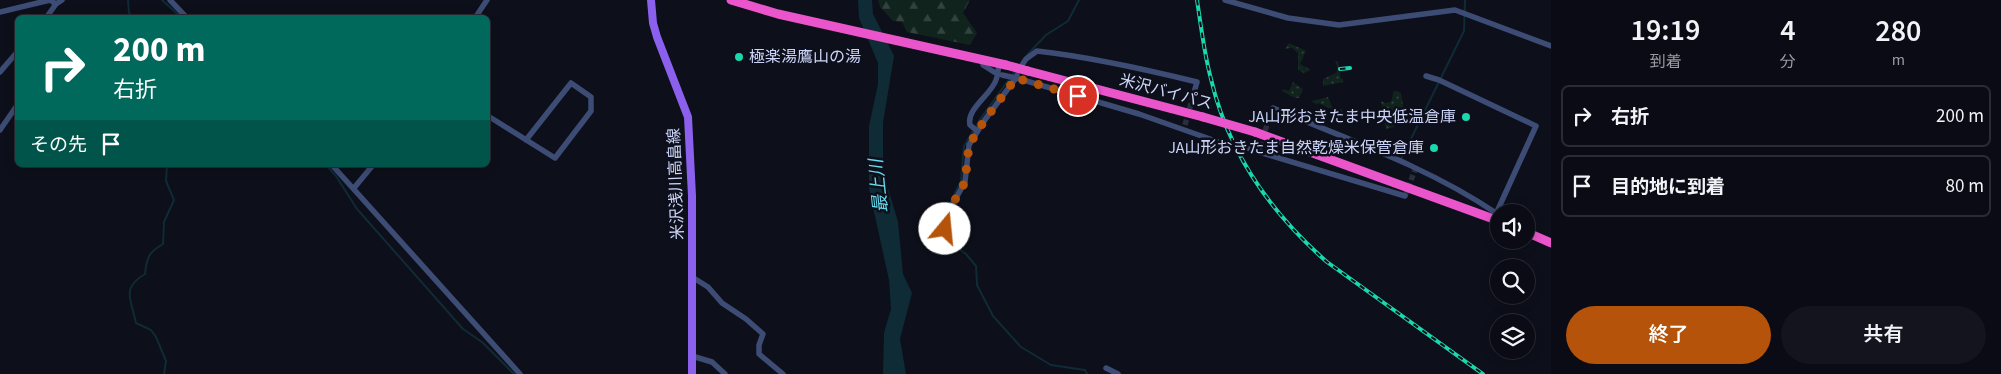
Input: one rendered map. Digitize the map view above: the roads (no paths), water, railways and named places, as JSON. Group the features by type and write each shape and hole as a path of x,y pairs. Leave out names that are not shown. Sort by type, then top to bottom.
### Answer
{"highway":[{"name":"米沢バイパス","path":"731,0 778,14 1003,64 1020,73 1203,117 1255,132 1490,215"},
{"path":"1535,236 1551,243"}],"main road":[{"name":"米沢浅川高畠線","path":"651,0 653,23 657,37 688,117 692,196 692,374"}],"street":[{"path":"0,12 50,0 56,4"},
{"path":"48,15 56,4 62,0"},
{"path":"170,0 184,15"},
{"path":"477,15 486,2 478,0"},
{"path":"1225,0 1288,18 1339,25 1455,10 1551,46"},
{"path":"945,229 946,216 965,182 968,149 975,130 1020,73 1026,59 1037,51 1078,56 1138,68 1196,82 1195,88"},
{"path":"0,72 15,54"},
{"path":"980,60 982,65 994,72"},
{"path":"975,130 969,121 974,110 996,80 1003,64"},
{"path":"1004,75 1020,73 1185,127 1227,145"},
{"path":"1426,76 1441,81 1536,126 1502,204"},
{"path":"490,117 526,140 555,158 591,111 591,97 571,83 526,140"},
{"path":"0,130 15,108"},
{"path":"1271,112 1273,108 1416,167 1477,200 1490,212"},
{"path":"1244,147 1260,149 1405,196"},
{"path":"334,167 520,374"},
{"path":"354,188 372,167"},
{"path":"692,277 708,287 722,302 763,334 759,354 783,374"},
{"path":"692,356 712,362 725,374"},
{"path":"1106,368 1118,374"}],"water":[{"name":"最上川","path":"858,0 872,0 873,14 894,56 883,123 883,171 898,222 903,274 912,293 900,339 906,374 883,374 884,333 891,309 889,280 869,189 869,126 878,84 878,63 859,18"}],"waterway":[{"path":"128,0 129,13 131,15"},
{"path":"162,0 179,15"},
{"path":"1027,55 1046,35 1068,21 1079,0"},
{"path":"1401,159 1464,31 1465,0"},
{"path":"949,205 961,181 964,146 981,118 1015,71"},
{"path":"164,374 166,361 156,337 151,330 136,323 130,301 130,289 145,274 149,256 163,244 164,222 174,200 166,181 167,167"},
{"path":"328,167 336,176 357,209 463,329 482,342 514,374"},
{"path":"943,219 940,230 976,266 977,285 993,316 1021,347 1051,365 1085,370 1087,374"}],"tunnel":[{"path":"1185,125 1195,89"},
{"path":"1260,147 1271,112"},
{"path":"1227,145 1244,147"},
{"path":"1405,196 1416,167"}],"railway":[{"path":"1197,0 1206,59 1228,132 1254,180 1270,202 1327,262 1483,374"},
{"path":"1340,69 1350,68"}],"place":[{"name":"極楽湯鷹山の湯","path":"739,57"},
{"name":"JA山形おきたま中央低温倉庫","path":"1466,117"},
{"name":"JA山形おきたま自然乾燥米保管倉庫","path":"1434,148"}]}
